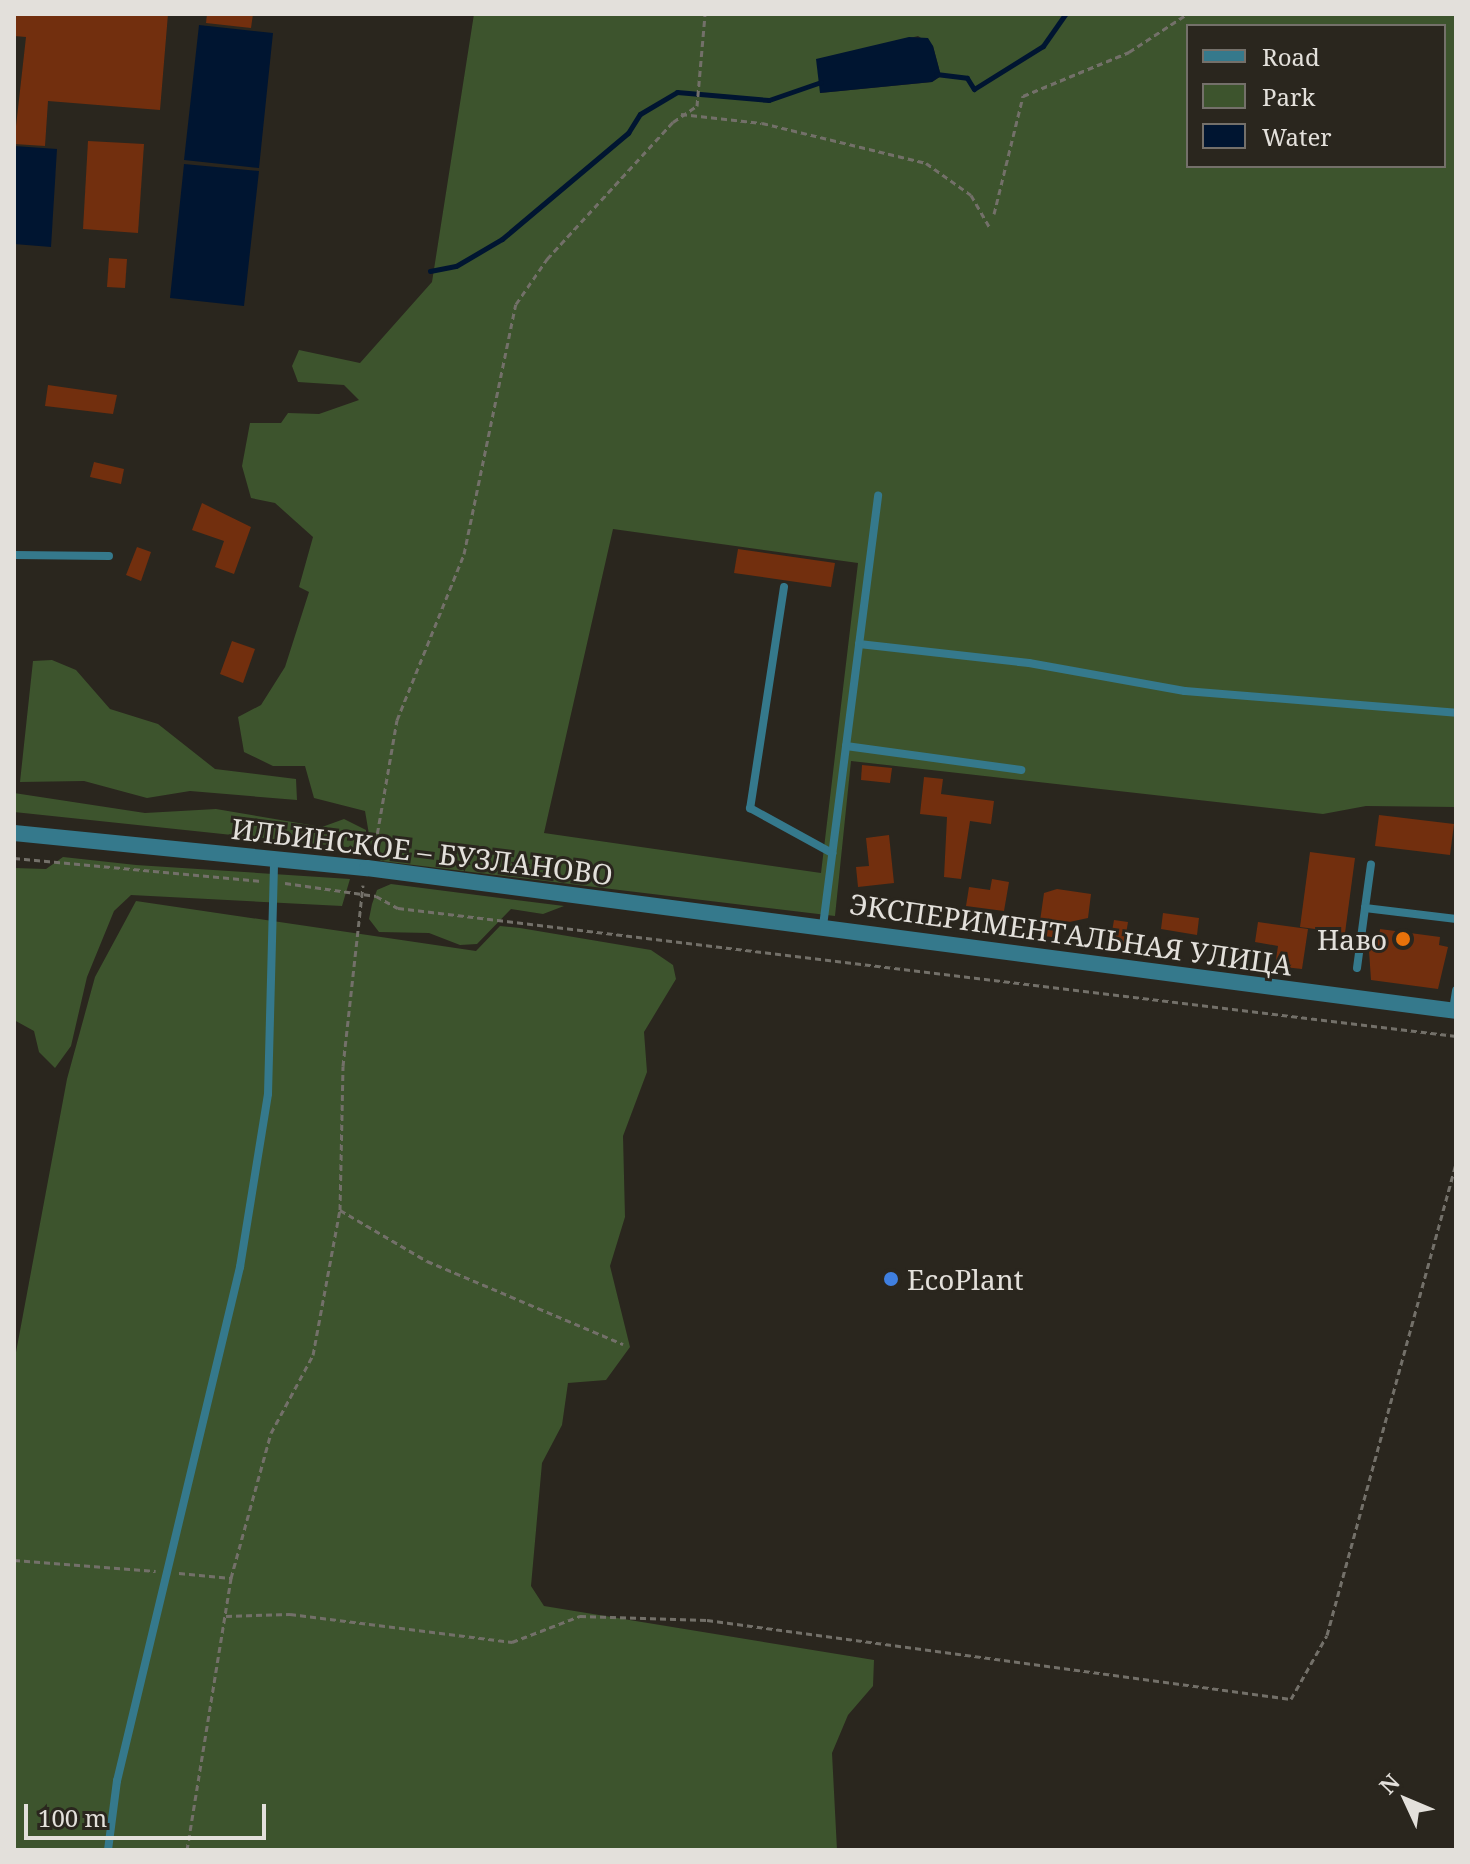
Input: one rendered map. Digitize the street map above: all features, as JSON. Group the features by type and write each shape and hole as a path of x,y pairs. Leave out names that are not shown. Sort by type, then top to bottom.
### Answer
{"street":[{"name":"ИЛЬИНСКОЕ – БУЗЛАНОВО","path":"14,833 369,869 823,926"},
{"name":"ЭКСПЕРИМЕНТАЛЬНАЯ УЛИЦА","path":"823,926 1054,963 1455,1011"}],"lane":[{"path":"823,926 878,495"},
{"path":"14,555 109,556"},
{"path":"784,587 750,808 832,853"},
{"path":"859,644 1029,663 1185,691 1456,713"},
{"path":"846,746 1021,770"},
{"path":"108,1850 117,1781 240,1267 268,1094 274,859"},
{"path":"1357,968 1371,864"},
{"path":"1365,908 1456,919"},
{"path":"1455,1011 1456,990"}],"path":[{"path":"187,1850 231,1578 271,1433 313,1355 340,1210 343,1066 362,894 397,720 464,554 516,304 547,259 681,114 697,106 705,14"},
{"path":"994,214 1023,96 1129,52 1187,14"},
{"path":"681,114 908,156 961,185 990,228"},
{"path":"14,858 274,882 362,894 398,908 1456,1036"},
{"path":"226,1616 290,1614 512,1642 580,1616 707,1620 1291,1699 1327,1635 1456,1165"},
{"path":"340,1210 427,1261 623,1344"},
{"path":"14,1560 231,1578"}],"green space":[{"path":"474,14 1456,14 1456,807 1366,806 1323,814 851,761 835,916 381,861 372,852 365,811 314,798 305,766 273,766 244,752 238,717 261,705 285,667 309,592 299,587 313,537 275,503 251,498 242,466 250,423 281,423 288,413 319,414 359,400 344,385 298,382 292,366 299,350 360,363 432,282","holes":["918,36 933,46 941,76 932,82 820,93 826,60","613,529 858,563 821,873 544,833"]},
{"path":"52,660 76,670 110,709 158,724 215,769 296,779 297,800 190,791 147,798 84,781 20,782 33,661"},
{"path":"14,793 145,813 216,809 322,827 344,819 366,830 366,849 14,812"},
{"path":"63,857 350,879 342,906 131,895 114,911 87,977 71,1046 55,1068 39,1052 34,1031 14,1020 14,868 46,869"},
{"path":"391,884 564,906 543,914 511,909 477,944 460,945 429,933 379,932 369,919 372,904 377,890"},
{"path":"136,901 476,951 500,926 520,928 651,950 673,965 676,979 644,1032 647,1072 623,1136 625,1217 610,1266 630,1347 606,1380 568,1383 562,1425 542,1463 531,1586 544,1606 874,1660 873,1686 848,1715 832,1753 837,1850 14,1850 14,1363 67,1079 95,977"}],"water":[{"path":"199,25 273,33 259,168 184,160"},
{"path":"909,37 928,38 941,76 932,82 820,93 816,59"},
{"path":"14,146 57,149 51,247 14,244"},
{"path":"184,164 259,171 244,306 170,298"}],"building":[{"path":"14,14 168,14 160,110 48,101 45,146 14,144 26,37 14,36"},
{"path":"207,14 253,14 251,28 206,23"},
{"path":"88,141 144,144 138,233 83,229"},
{"path":"109,258 127,259 125,288 107,287"},
{"path":"48,385 117,395 113,414 45,406"},
{"path":"94,462 124,469 121,484 90,477"},
{"path":"202,503 251,527 234,574 215,567 224,541 192,530"},
{"path":"137,547 151,552 141,581 126,575"},
{"path":"738,549 835,563 831,587 734,573"},
{"path":"232,641 255,649 243,683 220,674"},
{"path":"862,765 892,768 890,783 861,780"},
{"path":"924,777 943,779 941,794 994,801 991,824 970,821 961,879 944,877 947,817 920,814"},
{"path":"1379,815 1454,824 1450,855 1375,846"},
{"path":"889,835 894,883 858,887 856,867 869,866 866,838"},
{"path":"1310,852 1355,858 1345,933 1300,927"},
{"path":"992,879 1009,882 1004,911 966,906 969,887 990,890"},
{"path":"1057,889 1091,894 1088,918 1060,924 1058,938 1038,935 1044,893"},
{"path":"1163,913 1199,918 1197,935 1161,929"},
{"path":"1114,920 1128,922 1124,946 1110,943"},
{"path":"1258,922 1308,929 1302,969 1275,966 1278,946 1255,942"},
{"path":"1380,929 1440,937 1439,945 1448,947 1438,989 1371,980 1368,936 1379,938"}],"waterway":[{"path":"936,74 967,78 974,89 1043,46 1065,14"},
{"path":"430,271 456,266 502,239 628,133 640,114 677,92 769,100 821,82"}],"place":[{"name":"Наво","path":"1403,939"},
{"name":"EcoPlant","path":"891,1279"}]}
